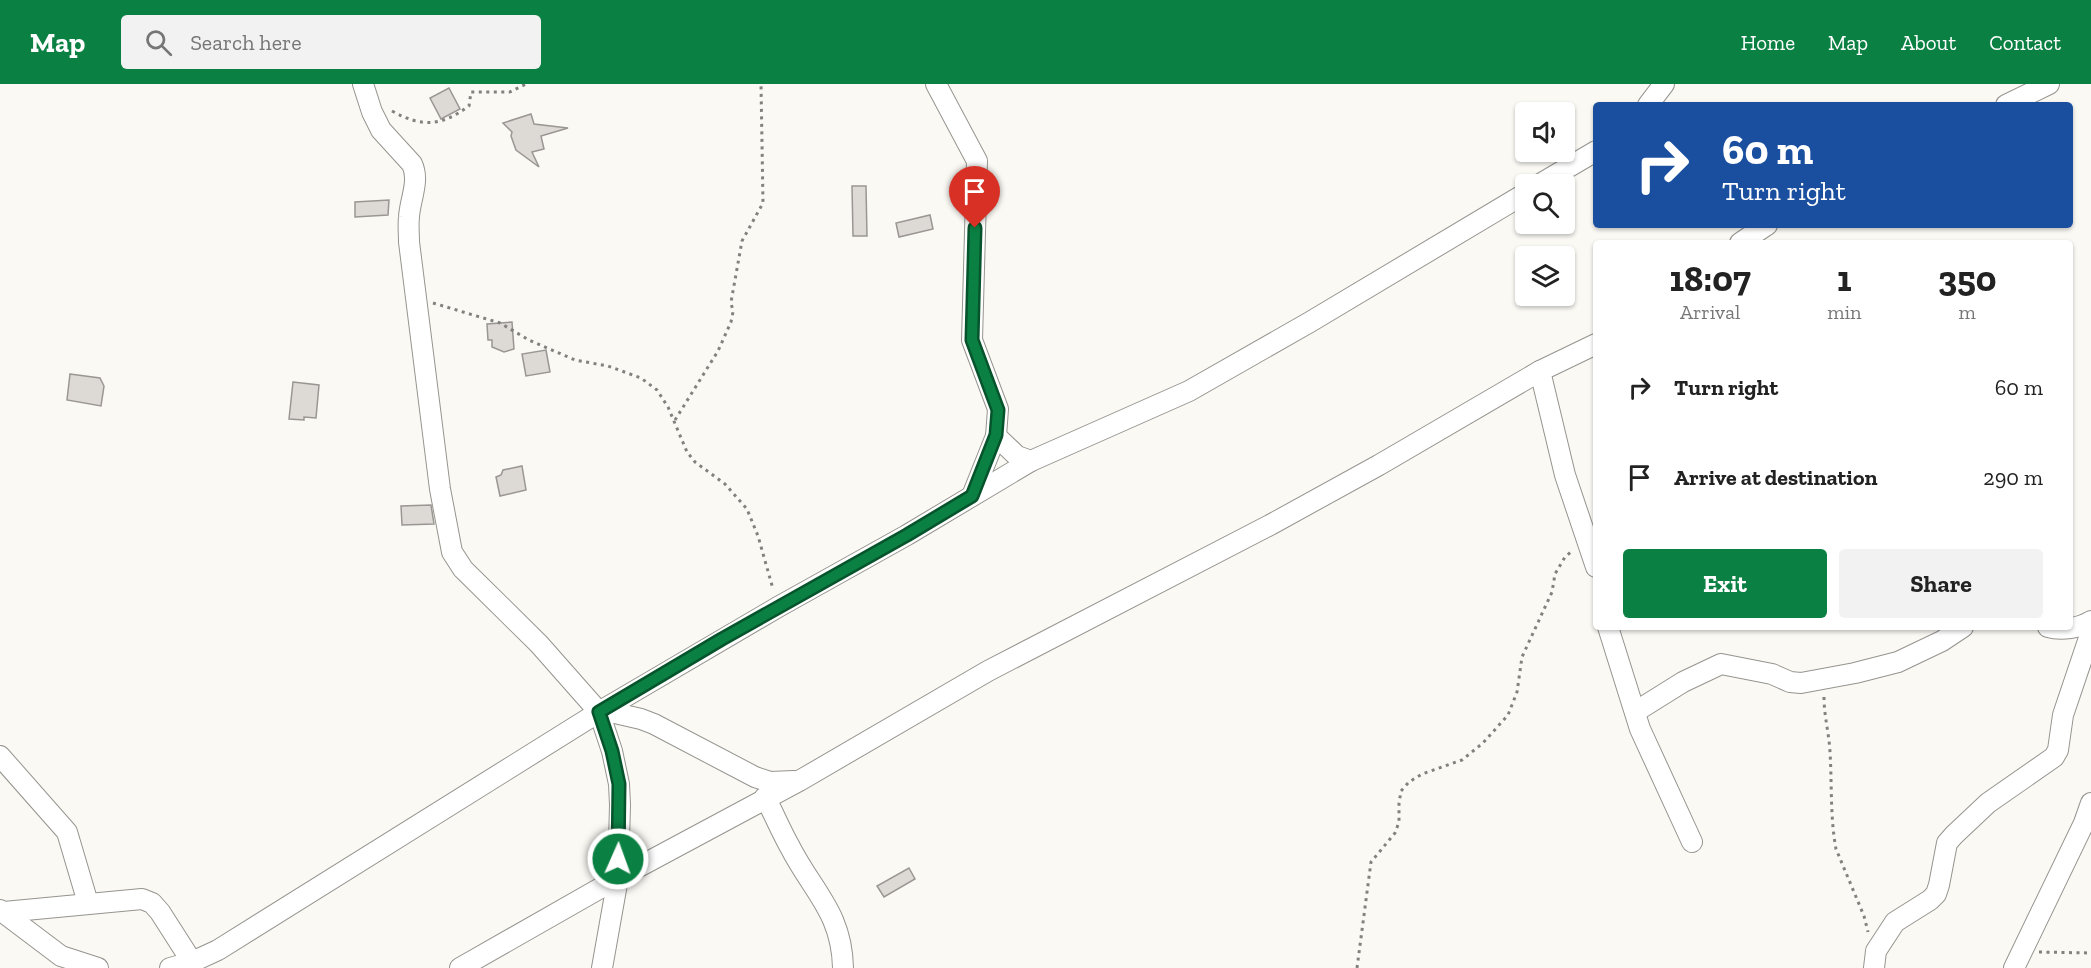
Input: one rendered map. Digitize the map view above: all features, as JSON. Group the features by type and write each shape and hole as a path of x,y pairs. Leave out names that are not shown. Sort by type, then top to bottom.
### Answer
{"street":[{"path":"936,84 977,161 972,340 998,410 996,435 972,496"},
{"path":"1650,102 1664,84"},
{"path":"2012,102 2049,84"},
{"path":"365,91 381,130 415,170 409,217 409,242 440,489 452,552 463,569 538,644 600,711 612,751 619,784 618,878 604,967"},
{"path":"1556,174 1593,152"},
{"path":"170,968 192,962 218,950 600,711 1031,461 1189,391 1515,200"},
{"path":"1744,240 1762,228"},
{"path":"459,968 765,797 799,781 988,671 1270,525 1379,465 1540,371 1593,345"},
{"path":"1540,371 1565,476 1593,557"},
{"path":"996,435 1017,456 1031,461"},
{"path":"2073,627 2091,621"},
{"path":"1609,630 1640,729 1692,842"},
{"path":"1635,712 1683,682 1721,664 1772,674 1790,682 1801,682 1854,673 1898,662 1942,641 1958,630"},
{"path":"1874,964 1876,951 1895,922 1936,894 1947,843 1988,803 2054,757 2058,750 2063,715 2091,632"},
{"path":"600,711 641,719 654,724 755,777 770,782 799,781"},
{"path":"0,756 67,832 88,903"},
{"path":"765,797 790,848 836,923 843,949 843,968"},
{"path":"2018,960 2084,823 2091,803"},
{"path":"2,911 142,899 152,903 192,962"},
{"path":"2,911 61,956 98,968"}],"path":[{"path":"365,91 406,119 432,124 451,119 469,106 471,92 510,92 526,84"},
{"path":"675,421 718,351 731,322 733,312 731,302 742,241 763,203 761,84"},
{"path":"416,299 462,310 500,323 529,340 575,360 608,366 641,378 657,390 675,421 687,452 695,462 725,484 747,509 758,536 778,606"},
{"path":"1357,968 1371,862 1395,833 1399,822 1401,791 1409,782 1422,774 1462,760 1483,743 1508,715 1517,692 1522,657 1552,592 1555,574 1565,557 1587,538"},
{"path":"1825,677 1824,716 1830,749 1830,792 1834,815 1834,839 1864,916 1874,964"},
{"path":"2018,960 2091,952"}],"building":[{"path":"449,88 460,109 441,119 430,98"},
{"path":"531,114 534,124 568,128 541,136 544,149 532,152 539,167 516,150 511,136 512,132 503,123"},
{"path":"852,186 866,186 867,236 853,236"},
{"path":"389,200 388,215 355,217 355,202"},
{"path":"930,215 933,229 899,237 896,223"},
{"path":"512,322 514,349 504,352 492,347 492,340 488,340 487,324"},
{"path":"546,350 550,372 526,376 522,354"},
{"path":"70,374 100,378 104,386 101,406 67,400"},
{"path":"293,382 319,385 316,418 289,419"},
{"path":"522,466 526,490 500,496 496,477 501,475 503,470"},
{"path":"431,505 434,524 402,525 401,506"},
{"path":"909,868 915,879 884,897 877,886"}],"route":[{"path":"618,859 619,784 612,751 599,712 778,606 907,535 972,496 996,435 998,410 972,340 975,228"}]}
